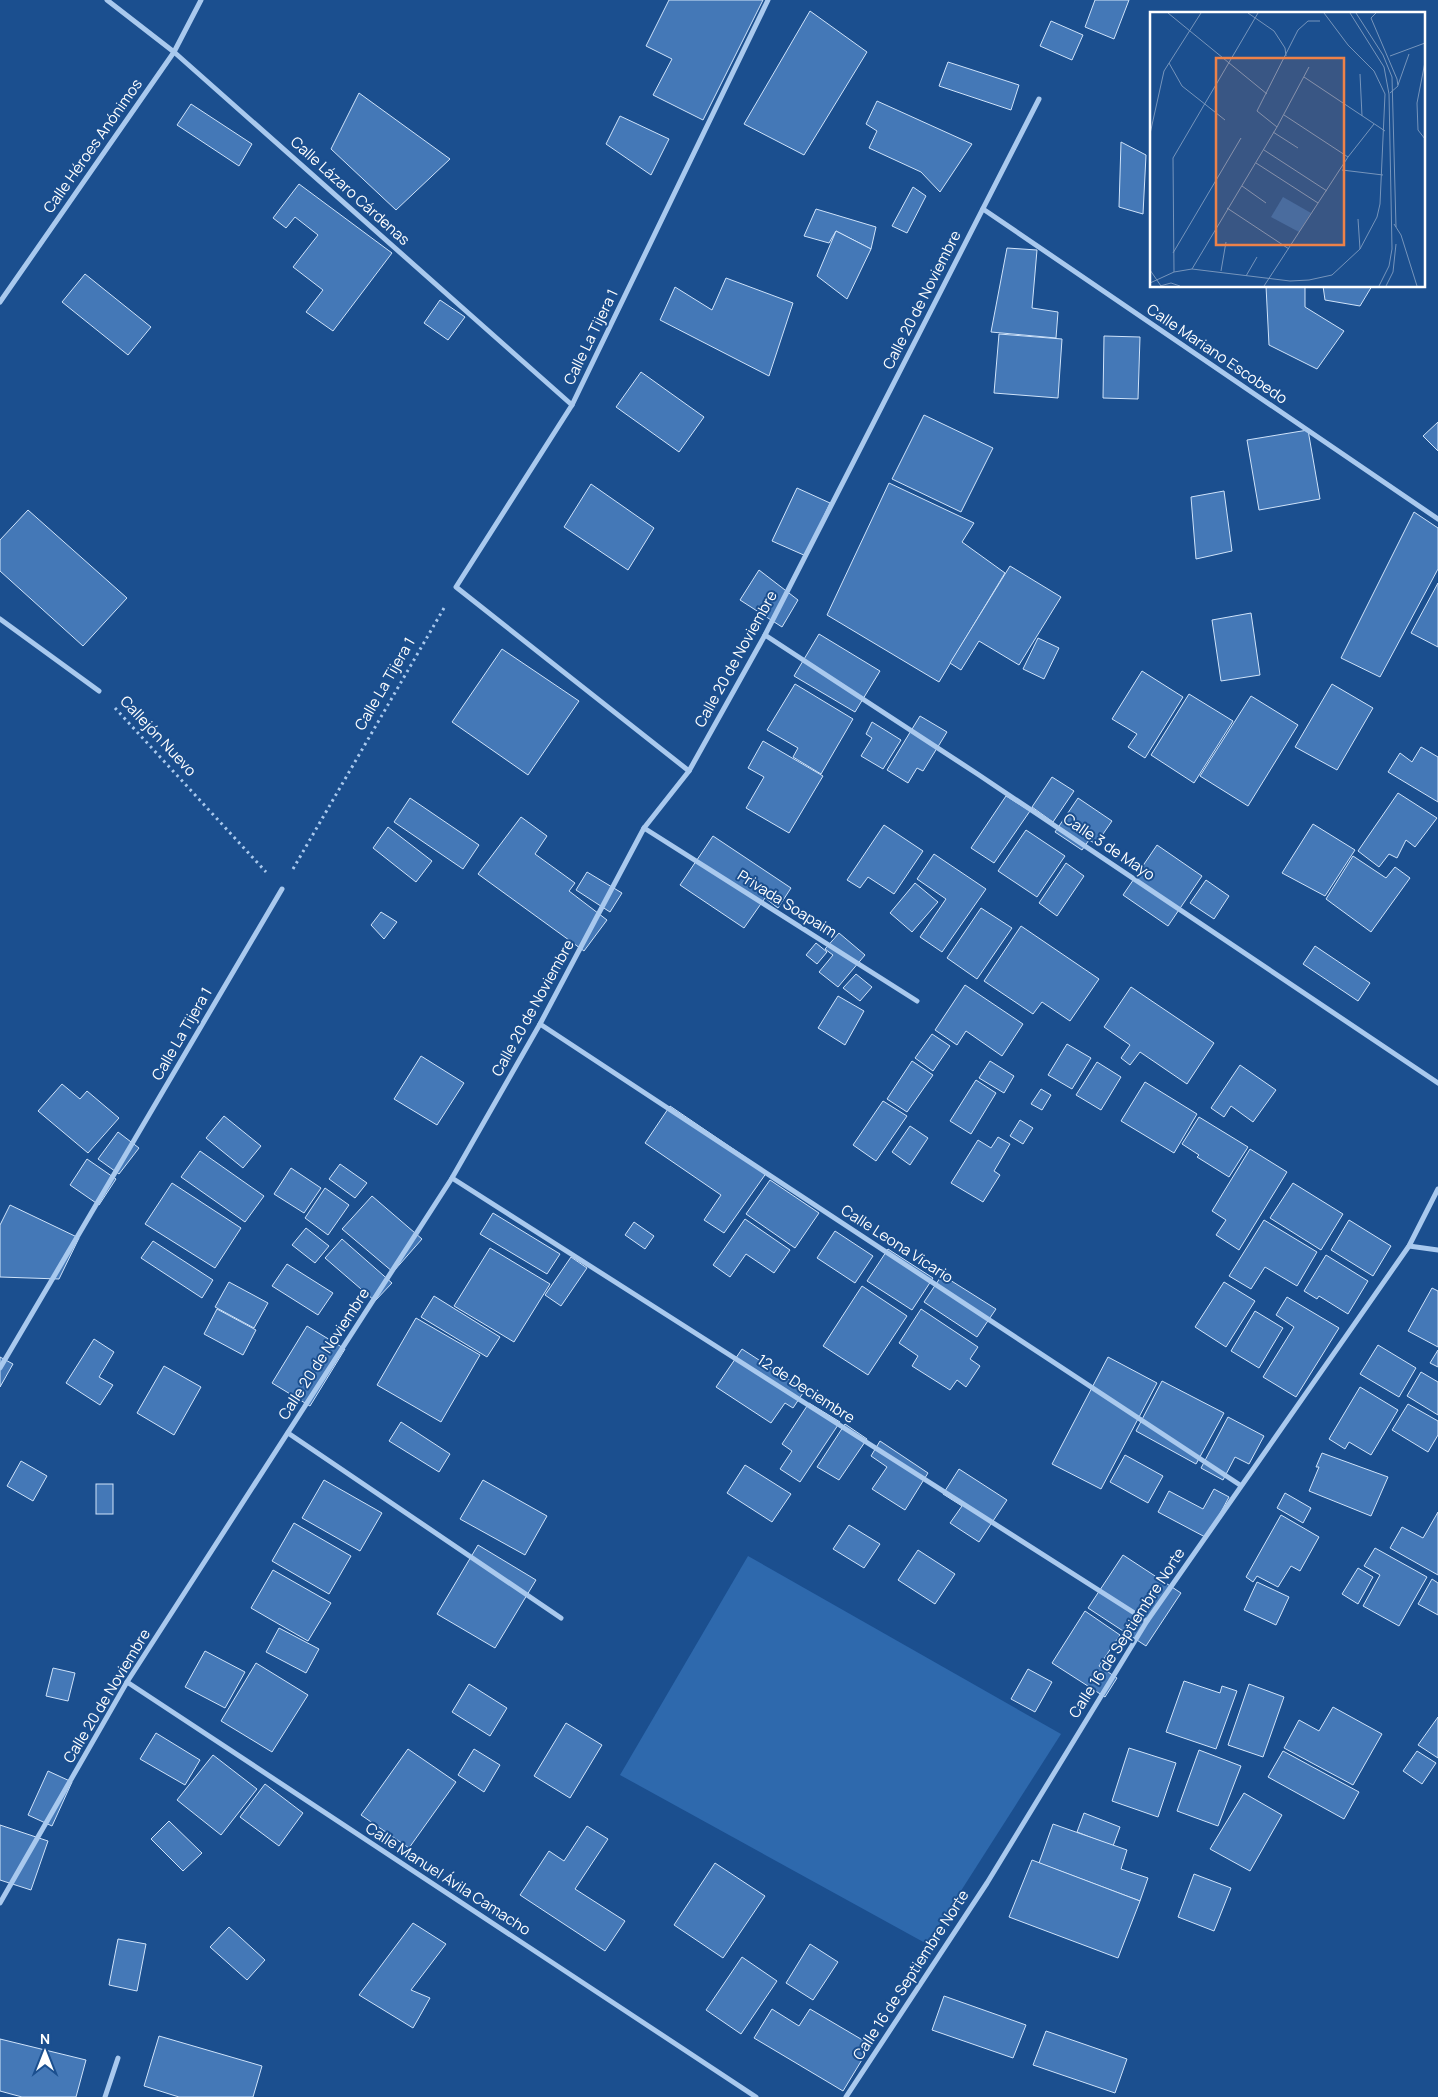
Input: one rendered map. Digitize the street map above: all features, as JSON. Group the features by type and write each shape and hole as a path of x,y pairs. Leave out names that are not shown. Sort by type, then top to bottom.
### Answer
{"street":[{"name":"Calle Lázaro Cárdenas","path":"108,0 174,52 572,404"},
{"name":"Calle Héroes Anónimos","path":"0,302 174,52 201,0"},
{"name":"Calle La Tijera 1","path":"456,588 572,404 768,0"},
{"name":"Calle 20 de Noviembre","path":"0,1902 127,1682 452,1178 540,1024 644,828 688,771 765,635 1039,99"},
{"name":"Calle Mariano Escobedo","path":"983,209 1438,519"},
{"path":"456,588 688,771"},
{"name":"Callejón Nuevo","path":"0,619 99,690"},
{"name":"Calle 3 de Mayo","path":"765,635 980,775 1438,1084"},
{"name":"Privada Soapaim","path":"644,828 917,1001"},
{"name":"Calle La Tijera 1","path":"0,1368 282,889"},
{"name":"Calle Leona Vicario","path":"540,1024 1240,1485"},
{"name":"12 de Deciembre","path":"452,1178 1147,1621"},
{"name":"Calle 16 de Septiembre Norte","path":"846,2097 987,1883 1147,1621 1240,1485 1409,1246 1438,1189"},
{"path":"1409,1246 1438,1250"},
{"path":"288,1432 561,1618"},
{"name":"Calle Manuel Ávila Camacho","path":"127,1682 756,2097"},
{"path":"105,2097 118,2058"}],"path":[{"name":"Calle La Tijera 1","path":"282,889 456,588"},
{"name":"Callejón Nuevo","path":"99,690 282,889"}],"shaded area":[{"path":"748,1556 1061,1734 927,1944 620,1775"}],"building":[{"path":"669,0 763,0 703,120 653,95 672,59 646,46"},
{"path":"1095,0 1129,0 1114,39 1085,27"},
{"path":"810,11 867,52 804,155 744,124"},
{"path":"1051,21 1083,35 1072,60 1040,46"},
{"path":"948,62 1019,85 1011,110 939,86"},
{"path":"359,93 450,159 396,210 331,149"},
{"path":"877,101 972,144 940,192 921,172 869,148 877,131 866,124"},
{"path":"191,104 252,144 239,166 177,125"},
{"path":"620,116 669,139 651,175 606,144"},
{"path":"1121,142 1146,155 1143,214 1119,207"},
{"path":"299,184 392,253 333,331 306,312 323,290 293,267 318,235 295,217 286,228 273,218"},
{"path":"913,187 926,196 907,233 892,226"},
{"path":"816,209 876,227 871,249 836,231 829,243 804,236"},
{"path":"836,231 871,249 847,299 817,276"},
{"path":"1007,248 1037,250 1032,308 1058,312 1056,338 991,332"},
{"path":"85,274 151,327 128,355 62,302"},
{"path":"726,278 793,303 769,376 660,320 675,287 712,310"},
{"path":"1266,288 1305,288 1305,307 1344,331 1317,369 1269,345"},
{"path":"1323,288 1371,288 1360,306 1325,300"},
{"path":"440,300 465,317 448,340 424,323"},
{"path":"999,334 1062,339 1058,398 994,393"},
{"path":"1104,336 1140,337 1138,399 1103,398"},
{"path":"641,372 704,417 679,452 616,407"},
{"path":"924,415 993,448 961,512 892,479"},
{"path":"1438,422 1438,451 1423,436"},
{"path":"1308,430 1320,499 1259,510 1247,440"},
{"path":"889,483 974,523 962,542 1005,573 939,682 827,615"},
{"path":"591,484 654,528 628,570 564,527"},
{"path":"797,488 830,503 806,556 772,541"},
{"path":"1224,491 1232,551 1196,559 1191,497"},
{"path":"28,510 127,598 83,646 0,571 0,540"},
{"path":"1414,512 1438,528 1438,569 1380,677 1341,658"},
{"path":"1010,566 1061,597 1019,665 979,641 961,670 950,663"},
{"path":"759,570 798,600 782,627 740,600"},
{"path":"1438,583 1438,647 1411,633"},
{"path":"1251,613 1260,675 1221,681 1212,620"},
{"path":"819,634 880,671 855,712 794,676"},
{"path":"1038,638 1059,648 1044,679 1023,669"},
{"path":"502,649 579,701 528,775 452,722"},
{"path":"1142,671 1183,697 1145,758 1128,747 1137,734 1112,719"},
{"path":"795,684 853,719 821,774 793,757 798,748 767,730"},
{"path":"1332,684 1373,708 1337,770 1295,747"},
{"path":"1189,694 1233,721 1194,783 1151,755"},
{"path":"1251,696 1298,725 1248,806 1200,776"},
{"path":"920,716 947,732 923,771 917,768 908,783 887,770"},
{"path":"872,722 901,740 883,769 861,756 872,738 866,734"},
{"path":"763,741 823,776 789,833 746,808 764,777 748,768"},
{"path":"1421,747 1438,757 1438,802 1388,772 1400,753 1412,762"},
{"path":"1052,777 1074,791 1053,822 1032,807"},
{"path":"1398,793 1437,818 1415,847 1406,840 1397,858 1389,854 1379,867 1358,851"},
{"path":"1006,796 1030,811 994,863 971,848"},
{"path":"410,798 479,845 463,869 394,822"},
{"path":"1078,798 1112,821 1096,844 1089,840 1082,850 1055,832"},
{"path":"521,817 547,836 535,854 575,883 569,891 607,920 584,951 478,874"},
{"path":"1313,824 1355,850 1325,896 1282,873"},
{"path":"884,825 923,851 894,894 868,877 860,888 847,880"},
{"path":"388,827 432,861 416,882 373,848"},
{"path":"1026,830 1065,856 1037,897 998,871"},
{"path":"713,836 791,888 778,908 765,898 744,928 680,885"},
{"path":"1157,845 1202,876 1168,926 1123,895"},
{"path":"934,854 986,889 942,952 920,937 946,899 917,879"},
{"path":"1353,856 1386,878 1395,867 1410,878 1371,932 1326,899"},
{"path":"1066,863 1084,876 1057,916 1039,903"},
{"path":"587,872 622,893 610,912 576,890"},
{"path":"1206,880 1229,896 1214,919 1190,903"},
{"path":"915,883 938,902 912,932 890,913"},
{"path":"981,908 1012,928 977,979 947,958"},
{"path":"381,912 397,922 384,939 371,925"},
{"path":"1021,926 1099,979 1070,1021 1042,1002 1033,1014 984,981"},
{"path":"839,933 865,955 838,987 819,972 833,955 825,949"},
{"path":"816,943 827,952 817,964 806,955"},
{"path":"1315,946 1370,983 1358,1001 1303,964"},
{"path":"856,974 872,987 860,1001 843,988"},
{"path":"965,985 1023,1024 1002,1056 966,1031 957,1045 935,1030"},
{"path":"1131,987 1214,1043 1187,1084 1140,1052 1130,1065 1121,1058 1130,1045 1104,1027"},
{"path":"838,996 864,1011 845,1045 818,1028"},
{"path":"932,1034 950,1046 933,1071 915,1058"},
{"path":"1067,1044 1091,1058 1072,1089 1048,1075"},
{"path":"421,1056 464,1083 437,1125 394,1099"},
{"path":"912,1061 933,1075 907,1112 887,1099"},
{"path":"990,1061 1014,1076 1004,1093 979,1078"},
{"path":"1097,1062 1121,1077 1101,1110 1076,1095"},
{"path":"1240,1065 1276,1090 1253,1122 1231,1106 1224,1117 1211,1108"},
{"path":"976,1080 996,1093 971,1134 950,1121"},
{"path":"1145,1082 1197,1114 1174,1153 1121,1121"},
{"path":"62,1084 80,1099 87,1091 119,1118 88,1153 38,1111"},
{"path":"1041,1089 1051,1095 1042,1110 1031,1104"},
{"path":"883,1101 907,1116 876,1161 853,1145"},
{"path":"670,1106 767,1172 724,1233 704,1220 721,1195 645,1143"},
{"path":"224,1116 261,1146 243,1168 206,1138"},
{"path":"1199,1117 1248,1147 1229,1177 1197,1157 1199,1155 1182,1144"},
{"path":"1020,1120 1033,1128 1023,1144 1010,1136"},
{"path":"910,1126 928,1138 910,1165 892,1152"},
{"path":"118,1132 139,1148 119,1174 98,1159"},
{"path":"998,1137 1010,1144 994,1171 1000,1175 983,1202 951,1183 978,1140 991,1148"},
{"path":"1250,1149 1287,1172 1239,1250 1216,1235 1226,1220 1212,1211"},
{"path":"200,1151 264,1196 245,1222 181,1177"},
{"path":"87,1159 116,1179 99,1205 70,1185"},
{"path":"340,1164 367,1183 355,1198 329,1179"},
{"path":"291,1168 321,1188 304,1213 274,1194"},
{"path":"770,1180 819,1213 795,1248 746,1214"},
{"path":"172,1183 241,1228 215,1268 145,1224"},
{"path":"1293,1183 1343,1214 1321,1250 1270,1218"},
{"path":"325,1188 349,1205 328,1235 305,1218"},
{"path":"372,1196 422,1239 393,1272 342,1229"},
{"path":"10,1205 79,1238 59,1279 0,1277 0,1225"},
{"path":"493,1213 560,1254 547,1274 480,1234"},
{"path":"745,1219 790,1250 774,1273 746,1254 730,1277 713,1265"},
{"path":"1264,1220 1317,1252 1297,1286 1265,1267 1251,1289 1229,1276"},
{"path":"1349,1220 1391,1246 1373,1276 1331,1250"},
{"path":"634,1222 654,1236 645,1249 625,1235"},
{"path":"306,1228 329,1246 315,1263 292,1245"},
{"path":"835,1231 873,1256 855,1283 817,1258"},
{"path":"342,1239 392,1283 375,1301 325,1258"},
{"path":"153,1241 213,1280 202,1298 141,1258"},
{"path":"490,1248 550,1284 514,1342 454,1306"},
{"path":"888,1249 933,1278 912,1310 867,1281"},
{"path":"1326,1255 1368,1281 1348,1314 1319,1296 1317,1299 1304,1291"},
{"path":"571,1257 587,1268 561,1306 545,1295"},
{"path":"287,1264 333,1293 318,1315 272,1286"},
{"path":"942,1275 996,1309 977,1337 924,1302"},
{"path":"229,1282 268,1303 254,1328 215,1307"},
{"path":"1224,1282 1255,1301 1226,1347 1195,1327"},
{"path":"862,1286 907,1316 868,1375 823,1346"},
{"path":"1432,1288 1438,1291 1438,1347 1408,1331"},
{"path":"434,1296 500,1337 487,1357 421,1317"},
{"path":"1287,1297 1339,1328 1296,1397 1263,1377 1294,1327 1276,1315"},
{"path":"217,1309 256,1330 243,1355 204,1334"},
{"path":"921,1309 978,1347 970,1359 980,1366 966,1387 957,1380 950,1390 912,1366 918,1356 899,1343"},
{"path":"1255,1311 1283,1328 1259,1368 1231,1351"},
{"path":"416,1318 480,1355 441,1422 377,1385"},
{"path":"307,1326 345,1349 310,1406 272,1383"},
{"path":"94,1339 114,1352 99,1377 113,1385 100,1405 66,1383"},
{"path":"1378,1345 1416,1368 1399,1397 1360,1374"},
{"path":"742,1349 805,1390 793,1408 785,1403 771,1423 716,1387"},
{"path":"1438,1350 1438,1367 1430,1363"},
{"path":"0,1357 13,1364 0,1387"},
{"path":"1108,1357 1157,1383 1101,1489 1052,1464"},
{"path":"164,1366 201,1387 174,1435 137,1413"},
{"path":"1421,1372 1438,1382 1438,1415 1407,1396"},
{"path":"1162,1381 1224,1413 1196,1464 1136,1431"},
{"path":"1360,1387 1398,1410 1371,1455 1349,1442 1345,1449 1329,1439"},
{"path":"809,1403 840,1422 800,1482 780,1469 792,1451 782,1444"},
{"path":"1408,1404 1438,1421 1438,1435 1428,1452 1392,1430"},
{"path":"1228,1417 1264,1436 1249,1464 1235,1457 1223,1480 1201,1468"},
{"path":"401,1422 450,1454 439,1472 389,1441"},
{"path":"845,1424 867,1439 839,1480 817,1467"},
{"path":"880,1441 928,1473 905,1510 872,1489 887,1467 871,1456"},
{"path":"1322,1453 1388,1477 1371,1516 1309,1491 1319,1467 1316,1467"},
{"path":"1125,1455 1163,1476 1148,1503 1110,1482"},
{"path":"21,1461 47,1476 33,1501 7,1486"},
{"path":"745,1465 791,1494 772,1522 727,1493"},
{"path":"959,1469 1007,1500 979,1542 950,1523 962,1506 943,1494"},
{"path":"324,1480 382,1513 360,1551 302,1518"},
{"path":"483,1480 547,1516 525,1555 460,1519"},
{"path":"96,1484 113,1484 113,1514 96,1514"},
{"path":"1214,1489 1229,1497 1207,1538 1158,1512 1169,1491 1203,1509"},
{"path":"1285,1493 1311,1508 1303,1523 1277,1508"},
{"path":"1438,1512 1438,1575 1390,1548 1402,1527 1423,1538"},
{"path":"1281,1515 1319,1537 1300,1571 1291,1566 1278,1587 1257,1576 1253,1582 1246,1577"},
{"path":"294,1523 351,1556 329,1594 272,1561"},
{"path":"849,1525 880,1544 864,1568 833,1549"},
{"path":"478,1545 536,1580 495,1648 437,1614"},
{"path":"1375,1548 1427,1577 1399,1626 1363,1606 1380,1575 1364,1566"},
{"path":"918,1550 955,1574 935,1604 898,1580"},
{"path":"1123,1555 1181,1593 1146,1646 1088,1608"},
{"path":"1358,1568 1373,1577 1358,1604 1342,1594"},
{"path":"273,1570 331,1603 308,1641 251,1608"},
{"path":"1432,1579 1438,1583 1438,1615 1418,1604"},
{"path":"1257,1582 1289,1597 1276,1625 1244,1610"},
{"path":"1085,1611 1120,1635 1099,1666 1117,1678 1105,1697 1052,1663"},
{"path":"279,1628 319,1649 306,1673 266,1652"},
{"path":"205,1651 245,1672 225,1708 185,1687"},
{"path":"256,1663 308,1695 272,1752 221,1721"},
{"path":"53,1668 75,1673 68,1701 46,1696"},
{"path":"1028,1669 1052,1682 1035,1712 1011,1699"},
{"path":"1184,1681 1220,1693 1222,1686 1237,1691 1216,1749 1166,1732"},
{"path":"469,1684 507,1708 490,1736 452,1712"},
{"path":"1249,1684 1284,1697 1263,1757 1228,1745"},
{"path":"1333,1707 1382,1734 1353,1785 1284,1748 1299,1720 1319,1731"},
{"path":"1438,1717 1438,1758 1418,1745"},
{"path":"566,1723 602,1745 570,1798 534,1776"},
{"path":"156,1733 200,1760 185,1785 140,1759"},
{"path":"1129,1748 1176,1763 1158,1817 1112,1801"},
{"path":"408,1749 456,1782 409,1848 361,1815"},
{"path":"474,1749 500,1765 484,1792 458,1775"},
{"path":"1199,1750 1241,1766 1218,1826 1177,1811"},
{"path":"1283,1751 1359,1792 1344,1819 1268,1777"},
{"path":"1417,1751 1436,1763 1422,1784 1403,1771"},
{"path":"213,1755 257,1789 221,1835 177,1800"},
{"path":"48,1771 72,1782 52,1826 28,1815"},
{"path":"265,1784 303,1813 279,1846 240,1817"},
{"path":"1244,1793 1282,1815 1250,1871 1210,1849"},
{"path":"1084,1813 1120,1827 1113,1846 1077,1832"},
{"path":"169,1821 202,1853 183,1871 151,1839"},
{"path":"1053,1824 1127,1850 1121,1869 1148,1878 1140,1901 1039,1863"},
{"path":"0,1825 48,1841 31,1890 0,1880"},
{"path":"587,1826 608,1839 575,1889 625,1921 605,1951 520,1895 549,1851 564,1861"},
{"path":"1032,1860 1140,1901 1118,1958 1009,1917"},
{"path":"715,1863 765,1896 723,1958 674,1925"},
{"path":"1194,1874 1231,1888 1214,1931 1178,1917"},
{"path":"413,1923 446,1944 411,1990 430,1998 413,2028 359,1995"},
{"path":"229,1927 265,1960 247,1980 210,1947"},
{"path":"118,1939 146,1944 137,1991 109,1985"},
{"path":"810,1944 838,1962 813,2000 786,1983"},
{"path":"742,1957 777,1981 741,2034 706,2010"},
{"path":"944,1996 1026,2025 1013,2058 932,2030"},
{"path":"772,2009 799,2026 810,2009 871,2045 843,2091 754,2038"},
{"path":"1046,2031 1127,2059 1115,2093 1033,2065"},
{"path":"159,2036 262,2066 253,2097 179,2097 144,2086"},
{"path":"0,2039 86,2060 76,2097 22,2097 0,2091"}]}
